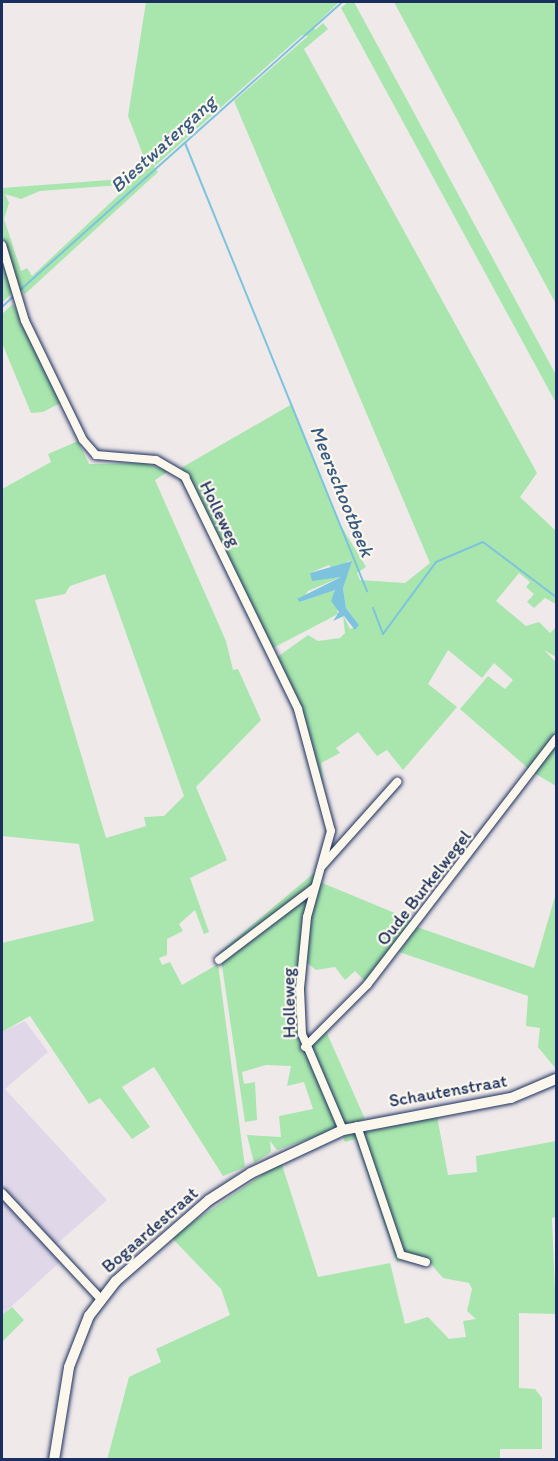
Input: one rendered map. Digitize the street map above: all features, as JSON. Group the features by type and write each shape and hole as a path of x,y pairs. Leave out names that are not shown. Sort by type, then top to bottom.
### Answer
{"street":[{"name":"Holleweg","path":"2,244 19,293 25,321 91,451 172,466 196,497 298,709 330,811 331,831 314,888 300,989 305,1047 343,1130"},
{"name":"Oude Burkelwegel","path":"305,1047 367,985 556,739"},
{"name":"Holleweg","path":"320,868 397,783"},
{"path":"219,960 314,888"},
{"name":"Schautenstraat","path":"343,1130 357,1125 511,1098 556,1079"},
{"path":"357,1125 401,1255 426,1262"},
{"name":"Bogaardestraat","path":"54,1460 69,1367 101,1299 209,1200 250,1173 343,1130"},
{"path":"2,1193 101,1299"}],"shaded area":[{"path":"25,1021 48,1052 5,1089 107,1200 51,1249 61,1261 2,1315 2,1032"}],"green space":[{"path":"146,2 339,2 314,26 315,30 323,23 328,29 304,49 537,473 520,497 556,531 556,604 545,598 534,608 527,602 534,594 526,587 530,582 519,573 496,601 526,626 539,622 550,633 556,627 556,657 544,650 556,662 556,733 530,770 460,709 488,676 505,689 513,680 494,663 482,678 448,650 428,684 457,707 403,770 387,750 377,756 358,732 336,748 340,753 321,763 324,786 305,719 276,658 308,635 318,641 340,638 345,633 343,615 350,629 359,625 346,608 343,588 350,560 334,571 329,565 310,573 322,579 341,577 308,591 301,602 334,590 338,614 273,648 181,468 292,404 340,524 366,567 357,573 360,580 405,583 430,563 234,101 308,36 302,35 154,167 158,172 25,294 20,288 2,236 2,188 136,178 148,168 128,116","holes":["120,185 124,190 32,276 27,268 21,271 4,219 9,203 5,194 21,199 40,191"]},
{"path":"348,2 354,2 556,375 556,403 341,8"},
{"path":"394,2 556,2 556,304"},
{"path":"2,252 15,290 2,303"},
{"path":"13,304 62,402 43,412 31,413 2,343 2,314"},
{"path":"78,441 89,464 144,463 169,471 155,480 226,641 233,670 238,669 261,720 196,787 227,860 190,878 209,932 204,934 195,910 179,924 183,931 167,939 167,955 159,958 162,965 170,962 182,985 218,964 245,1167 223,1176 154,1067 122,1087 150,1127 132,1139 100,1098 89,1104 30,1016 2,1032 2,943 94,921 79,844 2,836 2,489 51,462 48,454","holes":["105,574 184,796 164,816 144,817 146,826 106,838 35,600 65,594 70,586"]},
{"path":"556,743 556,786 534,773"},
{"path":"314,873 320,882 414,921 366,982 355,971 345,980 335,967 316,970 306,962 303,1050 326,1031 365,1119 277,1150 270,1141 271,1152 254,1163 247,1135 281,1137 279,1116 313,1109 304,1082 287,1086 291,1066 266,1065 242,1072 244,1084 255,1082 257,1120 245,1122 220,952"},
{"path":"556,893 556,1069 538,1047 540,1028 526,1026 528,996 399,952 417,927 534,968"},
{"path":"437,1116 448,1175 477,1172 476,1156 556,1141 556,1217 552,1218 556,1314 519,1313 519,1388 535,1389 542,1398 542,1449 500,1449 500,1460 107,1460 129,1377 161,1362 156,1349 230,1315 221,1289 171,1237 281,1162 318,1277 390,1263 405,1324 428,1317 449,1339 466,1337 463,1321 476,1319 467,1311 472,1289 469,1283 443,1278 424,1256 409,1259 404,1254 361,1133"},
{"path":"357,1132 401,1261 397,1262 356,1139 345,1142 343,1137"},
{"path":"12,1307 24,1320 2,1342 2,1315"}],"water":[{"path":"352,561 343,588 346,608 359,625 355,630 344,616 333,621 339,612 331,601 335,590 300,602 297,599 341,577 312,581 310,573"}],"waterway":[{"name":"Biestwatergang","path":"18,292 342,2"},
{"name":"Meerschootbeek","path":"185,143 367,591"},
{"name":"Biestwatergang","path":"2,307 14,296"},
{"name":"Meerschootbeek","path":"373,608 383,634 436,562 483,542 556,597"}]}
